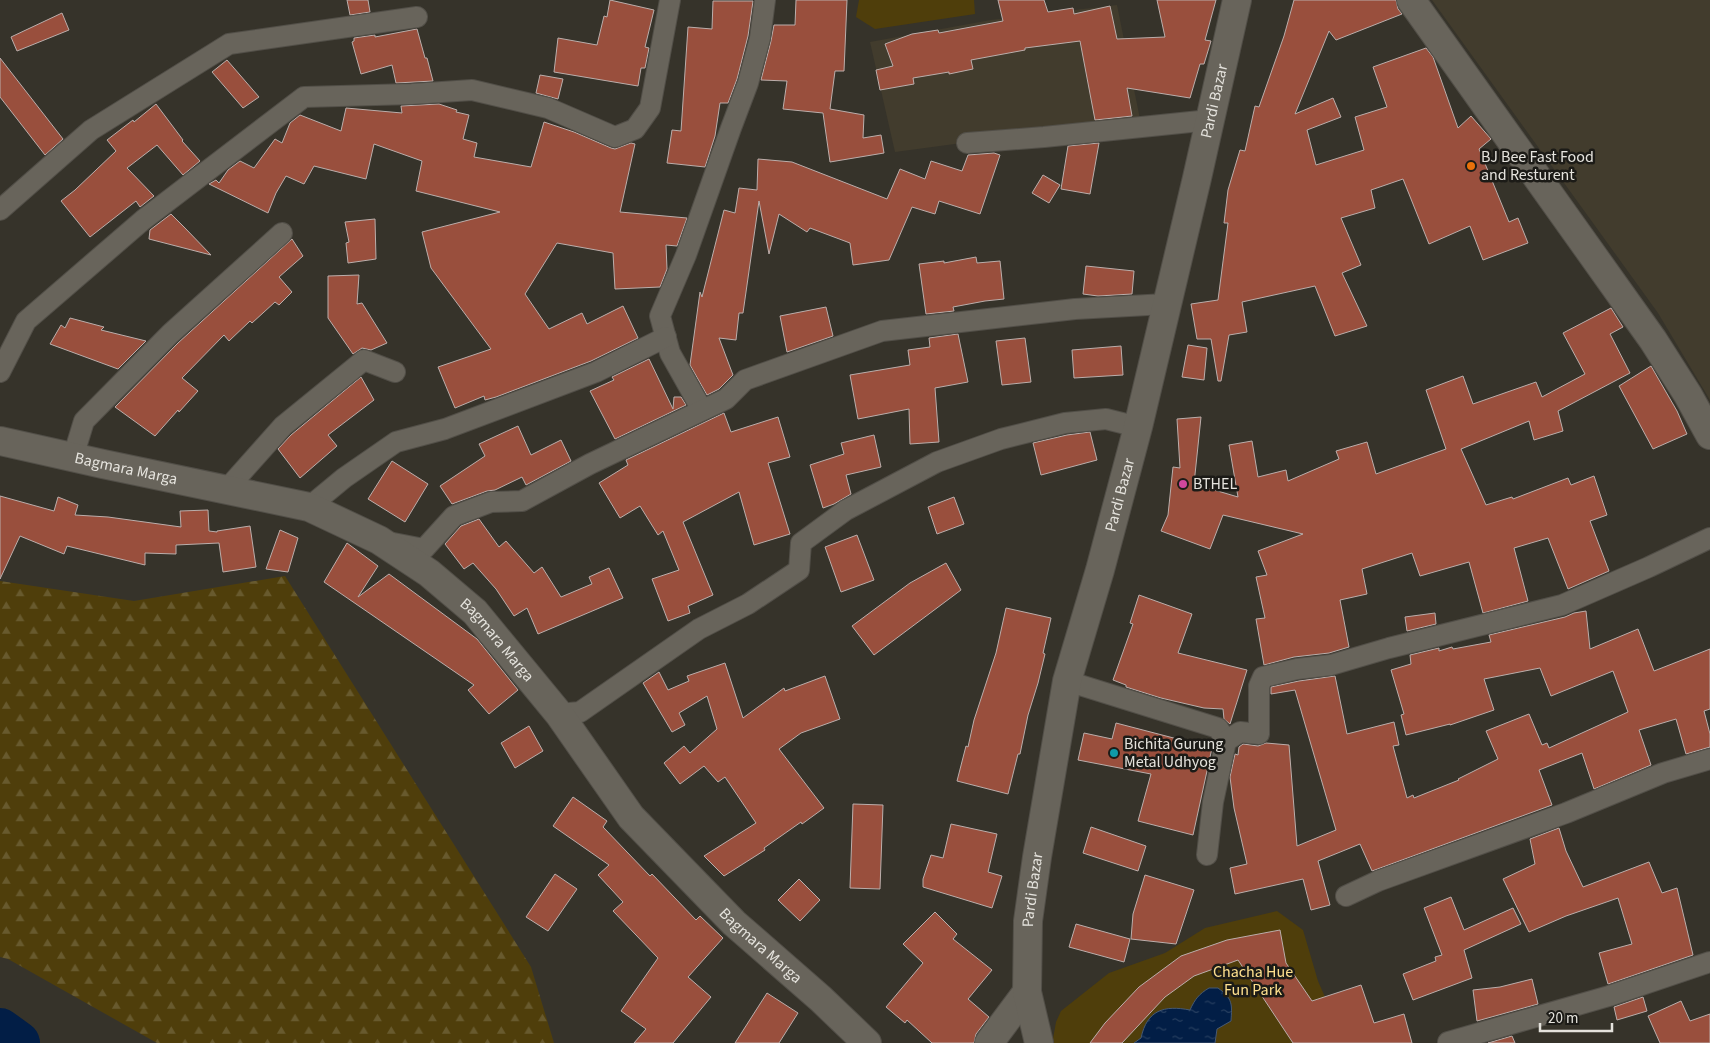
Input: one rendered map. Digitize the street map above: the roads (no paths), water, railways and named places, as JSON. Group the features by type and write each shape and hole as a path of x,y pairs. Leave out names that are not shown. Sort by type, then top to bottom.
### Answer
{"main road":[{"name":"Pardi Bazar","path":"1039,1043 1027,992 1028,921 1067,681 1100,570 1138,427 1237,0"},
{"path":"1411,0 1654,340 1710,435"},
{"name":"Bagmara Marga","path":"0,441 309,508 378,540 429,573 475,612 559,714 631,817 734,923 867,1043"},
{"path":"990,1043 1027,992"}],"street":[{"path":"0,372 26,321 143,220 304,97 472,90 548,108 616,137 635,129 650,108 670,0"},
{"path":"702,410 670,353 660,316 686,255 748,83 760,38 765,0"},
{"path":"0,210 92,130 229,44 417,17"},
{"path":"968,143 1210,120"},
{"path":"73,457 84,421 170,334 282,233"},
{"path":"378,540 424,549 454,516 491,502 522,502 590,464 726,399 744,380 882,331 1075,309 1166,304"},
{"path":"309,508 344,478 396,442 445,429 596,372 666,337"},
{"path":"226,490 283,426 364,360 395,372"},
{"path":"559,714 580,712 699,629 748,604 799,570 801,542 846,510 937,462 1001,439 1065,423 1106,419 1138,427"},
{"path":"1226,741 1240,732 1259,734 1259,686 1263,676 1330,665 1388,648 1562,605 1650,568 1710,538"},
{"path":"1067,681 1218,728 1226,741 1213,802 1207,855"},
{"path":"1346,896 1378,881 1566,813 1663,773 1710,758"},
{"path":"1448,1042 1609,996 1710,962"}],"water":[{"path":"1209,988 1218,988 1223,992 1229,999 1231,1006 1231,1021 1217,1029 1215,1043 1134,1043 1141,1038 1152,1016 1165,1009 1190,1010 1198,997"}],"waterway":[{"path":"0,1030 18,1043"}],"place":[{"name":"BJ Bee Fast Food and Resturent","path":"1471,166"},
{"name":"BTHEL","path":"1183,484"},
{"name":"Bichita Gurung Metal Udhyog","path":"1114,753"}],"park label":[{"name":"Chacha Hue Fun Park","path":"1253,981"}]}
